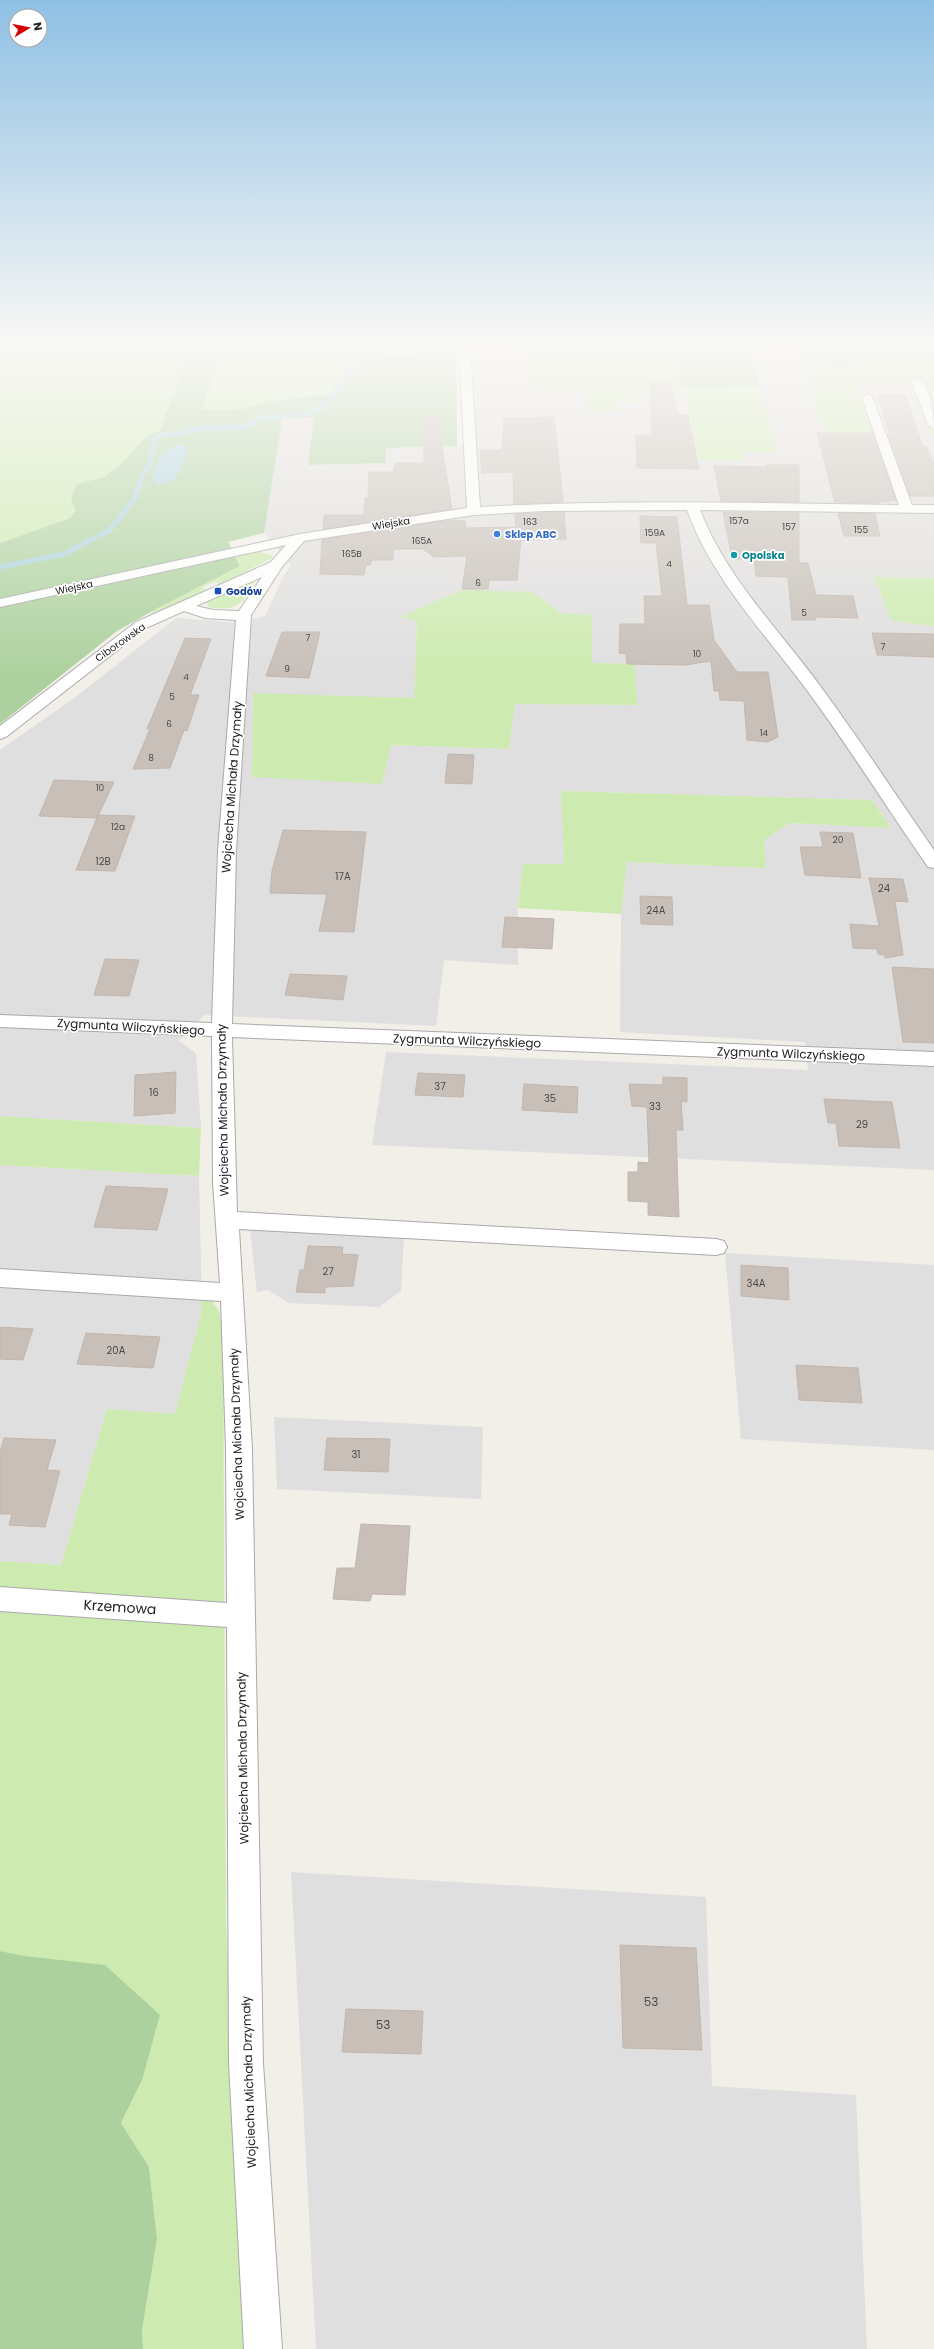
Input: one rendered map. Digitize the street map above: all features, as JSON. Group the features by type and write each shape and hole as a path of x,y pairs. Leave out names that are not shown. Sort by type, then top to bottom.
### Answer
{"street":[{"path":"471,458 474,511"},
{"path":"889,458 908,509"},
{"path":"692,506 705,540 728,580 793,662 932,859"},
{"name":"Wiejska","path":"0,603 300,538 474,511 545,507 692,506 934,509"},
{"name":"Wojciecha Michała Drzymały","path":"263,2349 246,2063 239,1449 232,1293 224,1183 222,1031 227,851 244,614 276,565 300,538"},
{"name":"Ciborowska","path":"0,734 69,679 141,625 276,565"},
{"path":"184,605 198,612 220,615 244,614"},
{"name":"Zygmunta Wilczyńskiego","path":"0,1021 934,1060"},
{"path":"226,1220 716,1247"},
{"path":"0,1278 232,1293"},
{"name":"Krzemowa","path":"0,1598 241,1616"}],"shaded area":[{"path":"276,458 309,458 308,465 386,463 386,458 697,458 697,460 744,460 743,458 934,458 934,578 874,577 892,621 934,626 934,1170 372,1145 386,1052 808,1070 805,1042 620,1032 621,914 627,862 766,868 764,840 790,823 891,828 872,800 561,791 564,864 523,864 518,908 518,965 444,960 436,1026 204,1015 179,1041 196,1053 201,1128 0,1116 0,750 77,696 176,618 231,622 265,616 282,579 291,565 264,533","holes":["533,592 561,613 592,615 592,663 637,705 515,704 509,749 391,745 414,698 417,621 401,617"]},
{"path":"0,1165 199,1176 202,1310 175,1414 107,1409 61,1565 0,1561"},
{"path":"250,1229 404,1237 401,1291 379,1307 289,1303 268,1290 257,1292"},
{"path":"725,1253 934,1265 934,1450 741,1439"},
{"path":"274,1417 483,1427 481,1499 277,1489"},
{"path":"291,1872 706,1897 712,2086 856,2095 867,2349 316,2349"}],"green space":[{"path":"0,458 127,458 104,477 77,484 76,510 70,518 0,543"},
{"path":"127,458 276,458 264,533 228,542 240,566 156,609 117,631 0,724 0,543 70,518 76,510 71,499 77,484 104,477"},
{"path":"309,458 386,458 386,463 308,465"},
{"path":"697,458 743,458 744,461 697,460"},
{"path":"256,551 272,555 273,558 220,584 215,582 202,587 207,590 153,613 150,612 240,566 235,555"},
{"path":"874,577 934,578 934,626 892,621"},
{"path":"257,578 244,599 234,607 209,607 207,604 207,601"},
{"path":"462,590 533,592 561,613 592,615 592,663 635,664 637,705 515,704 509,749 391,745 382,784 252,777 253,693 414,698 417,621 400,617"},
{"path":"561,791 872,800 891,828 790,823 764,840 766,868 627,862 621,914 518,908 523,864 564,864"},
{"path":"0,1116 201,1128 199,1176 0,1165"},
{"path":"201,1298 211,1300 219,1311 223,1332 226,1923 243,2349 143,2349 142,2330 157,2239 149,2167 121,2123 142,2080 24,1956 0,1951 0,1561 61,1565 107,1409 175,1414 202,1310"},
{"path":"0,1951 24,1956 105,1965 160,2015 142,2080 121,2123 149,2167 157,2239 142,2330 143,2349 0,2349"}],"water":[{"path":"160,458 185,458 182,466 176,476 172,480 159,485 153,481 153,475"}],"building":[{"path":"424,458 444,458 452,509 323,529 324,515 364,515 365,498 368,498 369,472 394,472 395,463 424,463"},
{"path":"481,458 558,458 563,502 514,504 513,472 482,473"},
{"path":"637,458 697,458 699,469 637,468"},
{"path":"823,458 881,458 896,500 872,503 835,502"},
{"path":"896,458 931,458 934,464 934,496 910,496"},
{"path":"767,465 799,465 799,502 721,501 714,466 767,467"},
{"path":"564,512 566,539 521,540 517,580 489,580 488,589 462,589 467,556 434,557 423,549 393,549 393,560 372,560 370,565 366,565 364,575 320,574 322,540 453,520 465,521 466,528 516,527 515,514"},
{"path":"723,512 799,513 799,563 808,563 816,595 853,596 858,618 815,617 816,620 792,620 788,577 756,576 754,559 732,559"},
{"path":"838,513 875,514 880,536 844,536"},
{"path":"640,516 677,517 687,605 709,605 714,640 737,672 768,672 778,737 768,742 747,740 744,701 720,700 719,691 714,691 711,661 685,665 627,664 626,654 619,653 620,624 645,624 644,596 662,596 656,543 641,543"},
{"path":"282,632 320,632 309,678 266,676"},
{"path":"872,633 934,634 934,657 877,655"},
{"path":"185,638 211,639 190,695 199,695 187,731 184,730 170,768 133,769 150,729 147,729"},
{"path":"448,754 474,755 472,784 445,783"},
{"path":"54,780 114,782 97,818 39,816"},
{"path":"98,815 135,816 115,871 76,870"},
{"path":"283,830 366,832 354,932 319,931 327,894 270,893 272,871"},
{"path":"820,832 853,833 861,878 805,875 800,847 823,847"},
{"path":"869,878 903,879 908,902 895,901 903,955 885,958 885,955 878,954 877,949 853,948 850,924 879,926"},
{"path":"640,896 672,897 673,925 641,924"},
{"path":"505,917 554,919 552,949 502,947"},
{"path":"105,959 139,960 129,996 94,995"},
{"path":"892,967 934,969 934,1043 903,1042"},
{"path":"290,974 347,976 343,1000 285,995"},
{"path":"176,1072 175,1113 134,1116 135,1075"},
{"path":"418,1073 465,1075 463,1097 415,1095"},
{"path":"663,1077 687,1078 687,1102 681,1101 683,1130 676,1130 679,1217 648,1215 648,1202 628,1201 628,1172 638,1172 638,1162 649,1163 647,1107 632,1106 629,1084 663,1085"},
{"path":"524,1084 578,1087 577,1113 522,1110"},
{"path":"824,1099 892,1102 900,1148 839,1146 836,1123 828,1123"},
{"path":"106,1186 168,1189 157,1230 94,1227"},
{"path":"308,1246 343,1247 342,1254 358,1255 353,1286 325,1287 325,1293 296,1292 300,1270 304,1270"},
{"path":"741,1265 788,1268 789,1300 741,1296"},
{"path":"0,1327 33,1329 23,1360 0,1359"},
{"path":"86,1333 160,1337 153,1368 77,1364"},
{"path":"796,1365 858,1368 862,1403 799,1400"},
{"path":"4,1438 56,1440 47,1470 60,1471 45,1527 9,1525 12,1514 0,1514 0,1452"},
{"path":"327,1438 390,1439 388,1472 324,1470"},
{"path":"361,1524 410,1526 405,1595 372,1594 370,1601 333,1599 337,1568 355,1568"},
{"path":"620,1945 696,1948 702,2050 623,2048"},
{"path":"346,2009 423,2011 421,2054 342,2052"}],"waterway":[{"path":"0,567 64,554 110,530 135,498 142,475 150,463 151,458"}],"place":[{"name":"Sklep ABC","path":"497,534"},
{"name":"Opolska","path":"734,555"},
{"name":"Godów","path":"218,591"}]}
